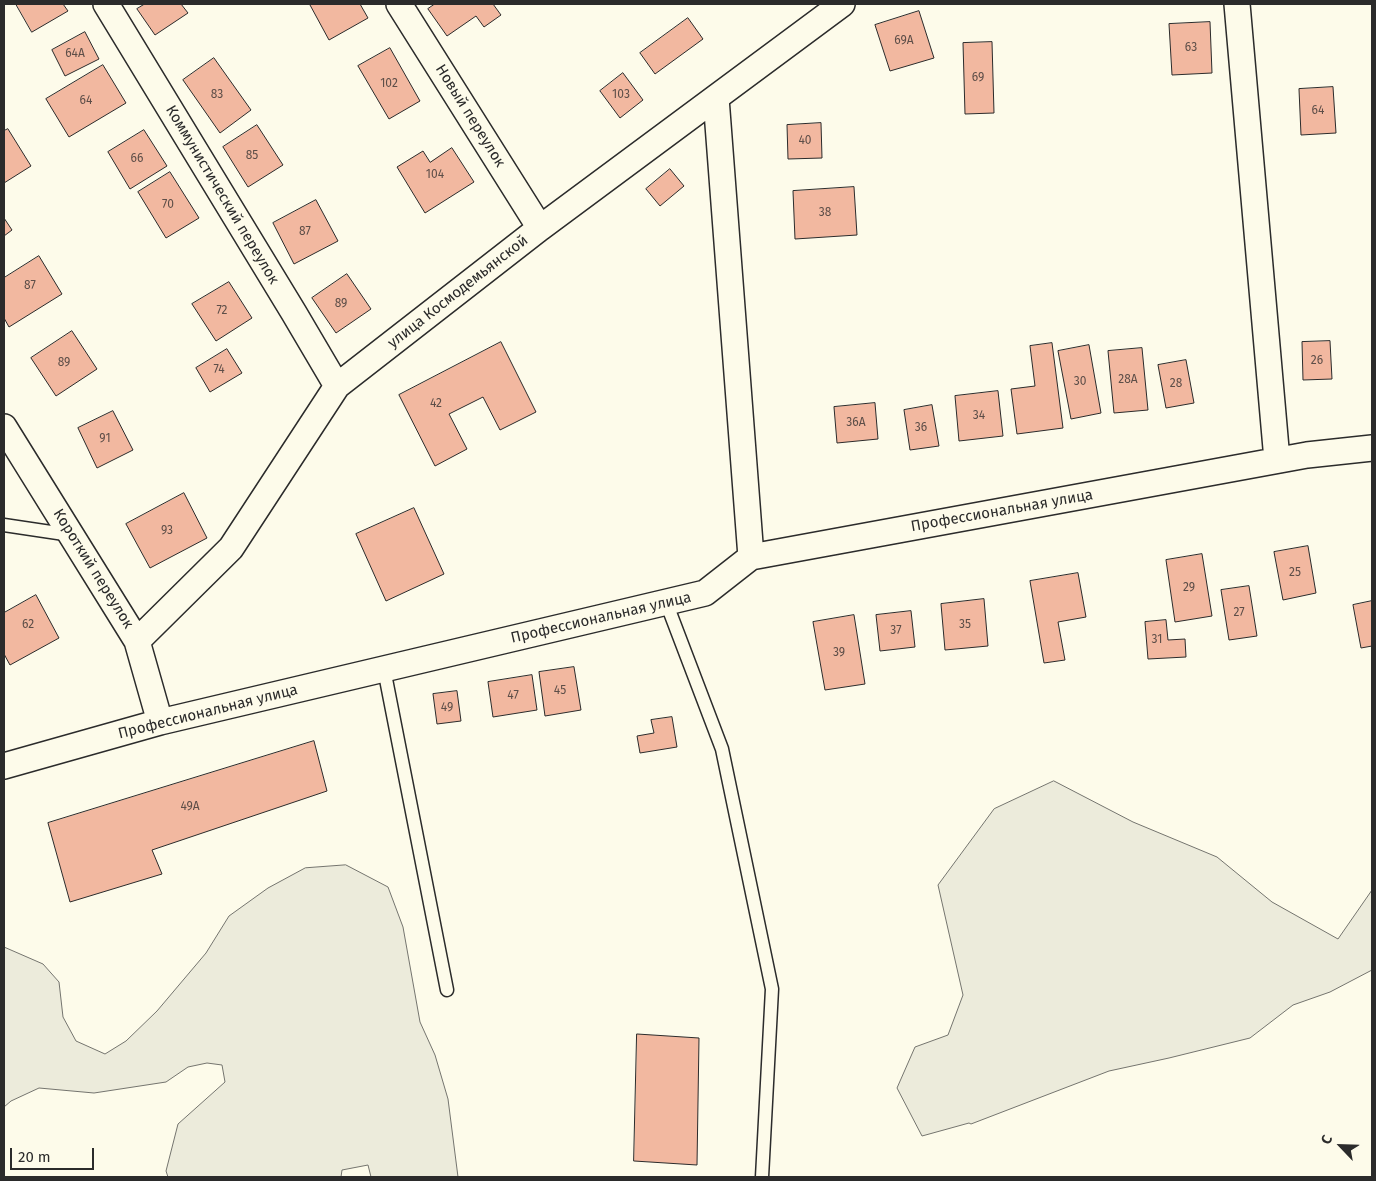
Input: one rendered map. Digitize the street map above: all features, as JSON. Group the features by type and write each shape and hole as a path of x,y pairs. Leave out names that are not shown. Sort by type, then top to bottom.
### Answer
{"street":[{"name":"Коммунистический переулок","path":"106,4 337,386"},
{"name":"Новый переулок","path":"399,4 540,228"},
{"path":"1237,4 1277,460"},
{"name":"улица Космодемьянской","path":"137,641 231,548 337,386 540,228 716,98 830,7"},
{"path":"716,98 751,556"},
{"name":"Короткий переулок","path":"4,427 137,641 160,722"},
{"name":"Профессиональная улица","path":"4,766 160,722 705,593 751,556 1277,460 1372,448"}],"lane":[{"path":"4,526 72,535"},
{"path":"666,602 722,749 772,989 762,1177"},
{"path":"384,669 447,990"}],"shaded area":[{"path":"1054,781 1133,822 1217,857 1272,902 1338,939 1372,890 1372,970 1330,992 1293,1005 1250,1038 1109,1071 971,1124 922,1136 897,1088 915,1047 948,1035 963,995 938,885 994,809"},
{"path":"346,865 388,887 403,927 420,1022 435,1055 448,1099 458,1177 371,1177 368,1165 342,1170 341,1177 168,1177 166,1171 178,1124 225,1082 222,1065 207,1063 188,1067 166,1082 94,1093 39,1088 11,1101 4,1107 4,947 43,964 59,982 63,1017 76,1041 105,1054 126,1041 157,1011 206,953 229,916 268,888 305,868"}],"building":[{"path":"16,4 63,4 68,11 32,32"},
{"path":"145,4 181,4 188,13 155,35 137,9"},
{"path":"360,4 368,18 329,40 310,5"},
{"path":"435,4 493,4 501,15 484,27 476,16 447,36 428,9"},
{"path":"919,11 934,58 890,71 875,25"},
{"path":"688,18 703,39 655,74 640,53"},
{"path":"1210,22 1212,73 1172,75 1169,24"},
{"path":"85,32 99,59 65,76 52,50"},
{"path":"992,42 994,113 965,114 963,43"},
{"path":"390,48 420,101 389,119 358,66"},
{"path":"214,58 251,110 220,133 183,80"},
{"path":"103,65 126,103 69,137 46,99"},
{"path":"623,73 643,100 620,118 600,91"},
{"path":"1333,87 1336,133 1301,135 1299,89"},
{"path":"821,123 822,158 788,159 787,125"},
{"path":"257,125 283,165 248,187 223,147"},
{"path":"8,129 31,166 4,183 4,131"},
{"path":"144,130 167,166 130,189 108,152"},
{"path":"452,148 474,182 425,213 397,167 423,151 430,162"},
{"path":"670,169 684,186 660,206 646,189"},
{"path":"170,172 199,218 166,238 138,192"},
{"path":"854,187 857,235 795,239 793,191"},
{"path":"316,200 338,241 294,264 273,223"},
{"path":"4,218 12,230 4,236"},
{"path":"39,256 62,294 9,327 4,318 4,278"},
{"path":"347,274 371,309 336,333 312,298"},
{"path":"229,282 252,318 216,341 192,304"},
{"path":"72,331 97,369 56,396 31,358"},
{"path":"1330,341 1332,379 1303,380 1302,342"},
{"path":"501,342 536,412 500,430 483,397 449,414 467,449 435,466 399,395"},
{"path":"1052,343 1063,428 1017,434 1011,389 1035,386 1030,346"},
{"path":"1089,345 1101,413 1071,419 1058,351"},
{"path":"1142,348 1148,410 1114,413 1108,351"},
{"path":"227,349 242,373 210,392 196,368"},
{"path":"1186,360 1194,403 1166,408 1158,365"},
{"path":"998,391 1003,436 959,441 955,396"},
{"path":"875,403 878,439 837,443 834,407"},
{"path":"932,405 939,446 910,450 904,410"},
{"path":"113,411 133,450 97,468 78,428"},
{"path":"184,493 207,538 150,568 126,524"},
{"path":"414,508 444,574 386,601 356,534"},
{"path":"1308,546 1316,593 1283,600 1274,552"},
{"path":"1202,554 1212,616 1175,622 1166,560"},
{"path":"1078,573 1086,617 1058,622 1065,660 1044,663 1030,581"},
{"path":"1249,586 1257,636 1229,640 1221,590"},
{"path":"36,595 59,638 10,665 4,654 4,613"},
{"path":"984,599 988,646 945,650 941,604"},
{"path":"1372,601 1372,646 1361,648 1353,605"},
{"path":"911,611 915,647 880,651 876,615"},
{"path":"854,615 865,684 825,690 813,622"},
{"path":"1166,620 1168,640 1185,639 1186,657 1148,659 1145,622"},
{"path":"574,667 581,710 545,716 539,672"},
{"path":"532,675 537,710 493,717 488,682"},
{"path":"457,691 461,721 437,724 433,694"},
{"path":"672,717 677,747 640,753 637,736 654,733 651,720"},
{"path":"314,741 327,791 152,850 162,874 70,902 48,823"},
{"path":"637,1034 699,1038 697,1165 634,1161"}]}
